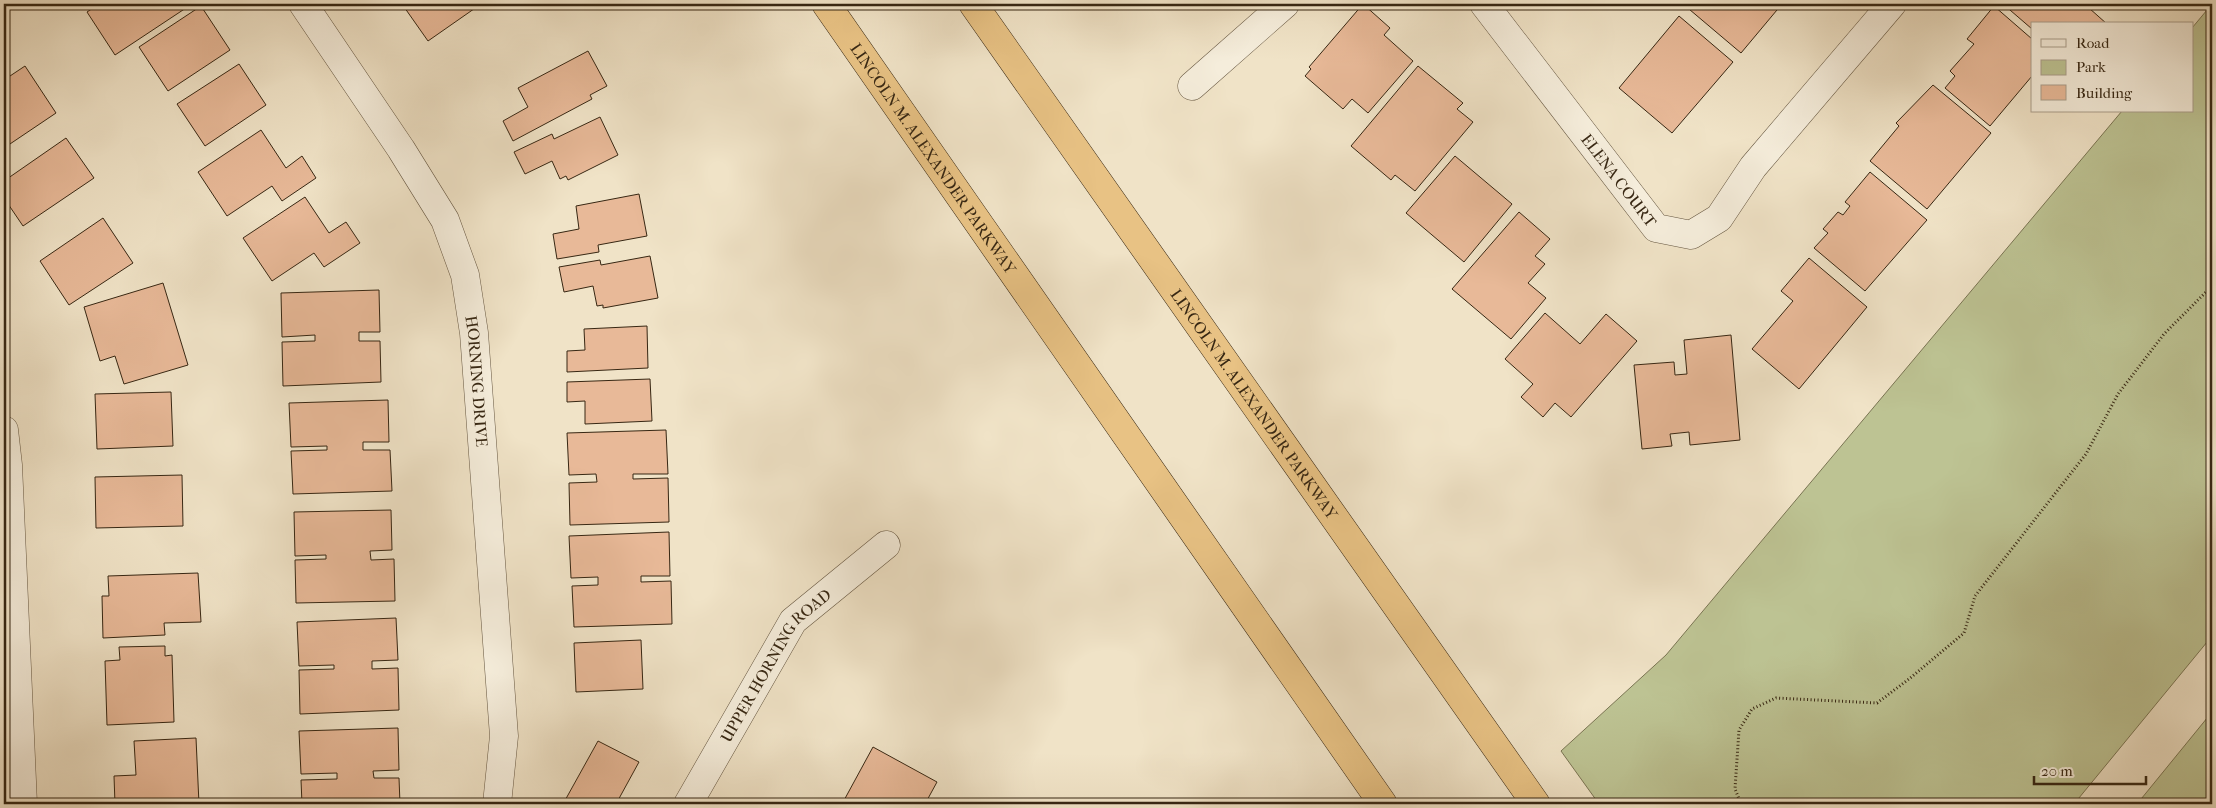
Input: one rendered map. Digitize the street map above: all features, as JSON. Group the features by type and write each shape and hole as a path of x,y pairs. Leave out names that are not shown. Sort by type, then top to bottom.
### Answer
{"highway":[{"name":"LINCOLN M. ALEXANDER PARKWAY","path":"826,4 1383,804"},
{"name":"LINCOLN M. ALEXANDER PARKWAY","path":"973,4 1536,804"}],"street":[{"name":"HORNING DRIVE","path":"303,4 401,148 445,220 465,275 474,334 504,736 497,804"},
{"path":"1192,86 1285,4"},
{"name":"ELENA COURT","path":"1484,4 1656,228 1691,235 1719,218 1752,167 1892,4"},
{"path":"4,430 8,465 23,804"},
{"name":"UPPER HORNING ROAD","path":"688,804 793,621 886,545"}],"path":[{"path":"1741,804 1735,788 1739,730 1752,709 1776,698 1877,703 1909,680 1964,632 1975,596 2086,454 2118,394 2164,334 2212,286"}],"green space":[{"path":"2212,4 2212,636 2074,804 1599,804 1561,751 1666,655 2121,112 2194,112 2194,26"},
{"path":"2212,712 2212,804 2137,804"}],"building":[{"path":"99,4 192,4 115,55 87,12"},
{"path":"402,4 481,4 428,41"},
{"path":"1363,4 1390,28 1384,35 1413,61 1368,113 1352,99 1343,109 1305,76 1311,69 1309,67"},
{"path":"1683,4 1782,4 1741,53"},
{"path":"2003,4 2093,4 2089,8 2105,22 2031,22 2031,28"},
{"path":"201,6 230,50 168,91 139,47"},
{"path":"1994,6 2031,38 2031,77 1990,126 1945,88 1955,76 1950,71 1974,44 1967,39"},
{"path":"1679,16 1733,62 1672,133 1619,88"},
{"path":"588,51 607,86 590,95 592,99 513,141 503,121 528,107 518,88"},
{"path":"239,64 266,105 205,146 177,104"},
{"path":"25,66 56,113 4,148 4,80"},
{"path":"1418,66 1463,103 1457,109 1473,122 1415,191 1395,175 1391,180 1351,146"},
{"path":"1933,85 1991,133 1927,209 1870,161 1899,126 1896,123"},
{"path":"600,117 618,155 568,180 566,176 560,179 552,161 525,174 514,152 552,134 554,139"},
{"path":"261,130 286,168 302,156 316,178 282,201 272,186 227,216 198,172"},
{"path":"66,138 94,178 23,226 4,198 4,181"},
{"path":"1455,156 1512,204 1464,262 1406,213"},
{"path":"1870,172 1927,220 1865,291 1814,248 1828,233 1823,229 1838,212 1843,215 1850,206 1845,202"},
{"path":"639,194 647,236 598,245 599,252 557,259 553,234 579,229 576,206"},
{"path":"305,197 329,233 346,222 360,243 324,267 314,253 272,281 243,238"},
{"path":"1519,212 1550,239 1535,256 1545,264 1528,283 1546,298 1511,339 1452,289"},
{"path":"103,218 133,263 69,305 40,261"},
{"path":"650,256 658,298 603,308 603,305 597,306 593,286 564,292 559,267 600,260 601,265"},
{"path":"1809,258 1867,307 1799,389 1752,349 1793,301 1781,291"},
{"path":"163,283 188,365 124,384 115,356 100,361 84,307"},
{"path":"379,290 380,332 359,332 359,341 380,341 381,382 283,386 282,342 315,341 315,335 282,337 281,293"},
{"path":"1545,313 1580,344 1606,314 1637,341 1571,417 1555,403 1543,417 1521,397 1533,384 1505,359"},
{"path":"647,326 648,368 567,372 567,351 585,350 584,329"},
{"path":"1731,335 1740,440 1690,445 1689,432 1670,434 1672,446 1642,449 1634,365 1674,362 1675,375 1687,374 1684,340"},
{"path":"650,379 652,421 585,424 585,401 567,402 567,382"},
{"path":"171,392 173,446 97,449 95,394"},
{"path":"388,400 389,442 363,442 363,450 390,450 392,491 293,494 291,451 327,450 327,446 291,447 289,403"},
{"path":"666,430 668,474 633,474 633,479 668,478 669,522 570,525 569,483 597,482 596,474 569,475 567,433"},
{"path":"182,475 183,526 96,528 95,477"},
{"path":"391,510 392,550 370,551 371,560 394,559 395,601 296,603 295,560 326,559 326,555 295,556 294,512"},
{"path":"669,532 670,576 641,576 641,582 671,581 672,624 574,627 572,586 598,585 598,577 571,578 569,536"},
{"path":"198,573 201,622 164,623 165,635 103,638 102,596 109,596 108,576"},
{"path":"396,618 398,660 372,661 372,669 398,668 399,710 300,714 299,670 334,669 334,665 299,666 297,622"},
{"path":"641,640 643,689 576,692 574,643"},
{"path":"165,646 165,656 172,655 174,722 107,725 105,661 120,660 119,647"},
{"path":"398,728 399,770 373,771 374,778 399,778 400,804 302,804 301,780 337,779 337,773 301,774 299,731"},
{"path":"196,738 199,804 115,804 114,776 136,775 134,741"},
{"path":"598,741 639,762 616,804 563,804"},
{"path":"873,747 937,782 925,804 842,804"}]}
